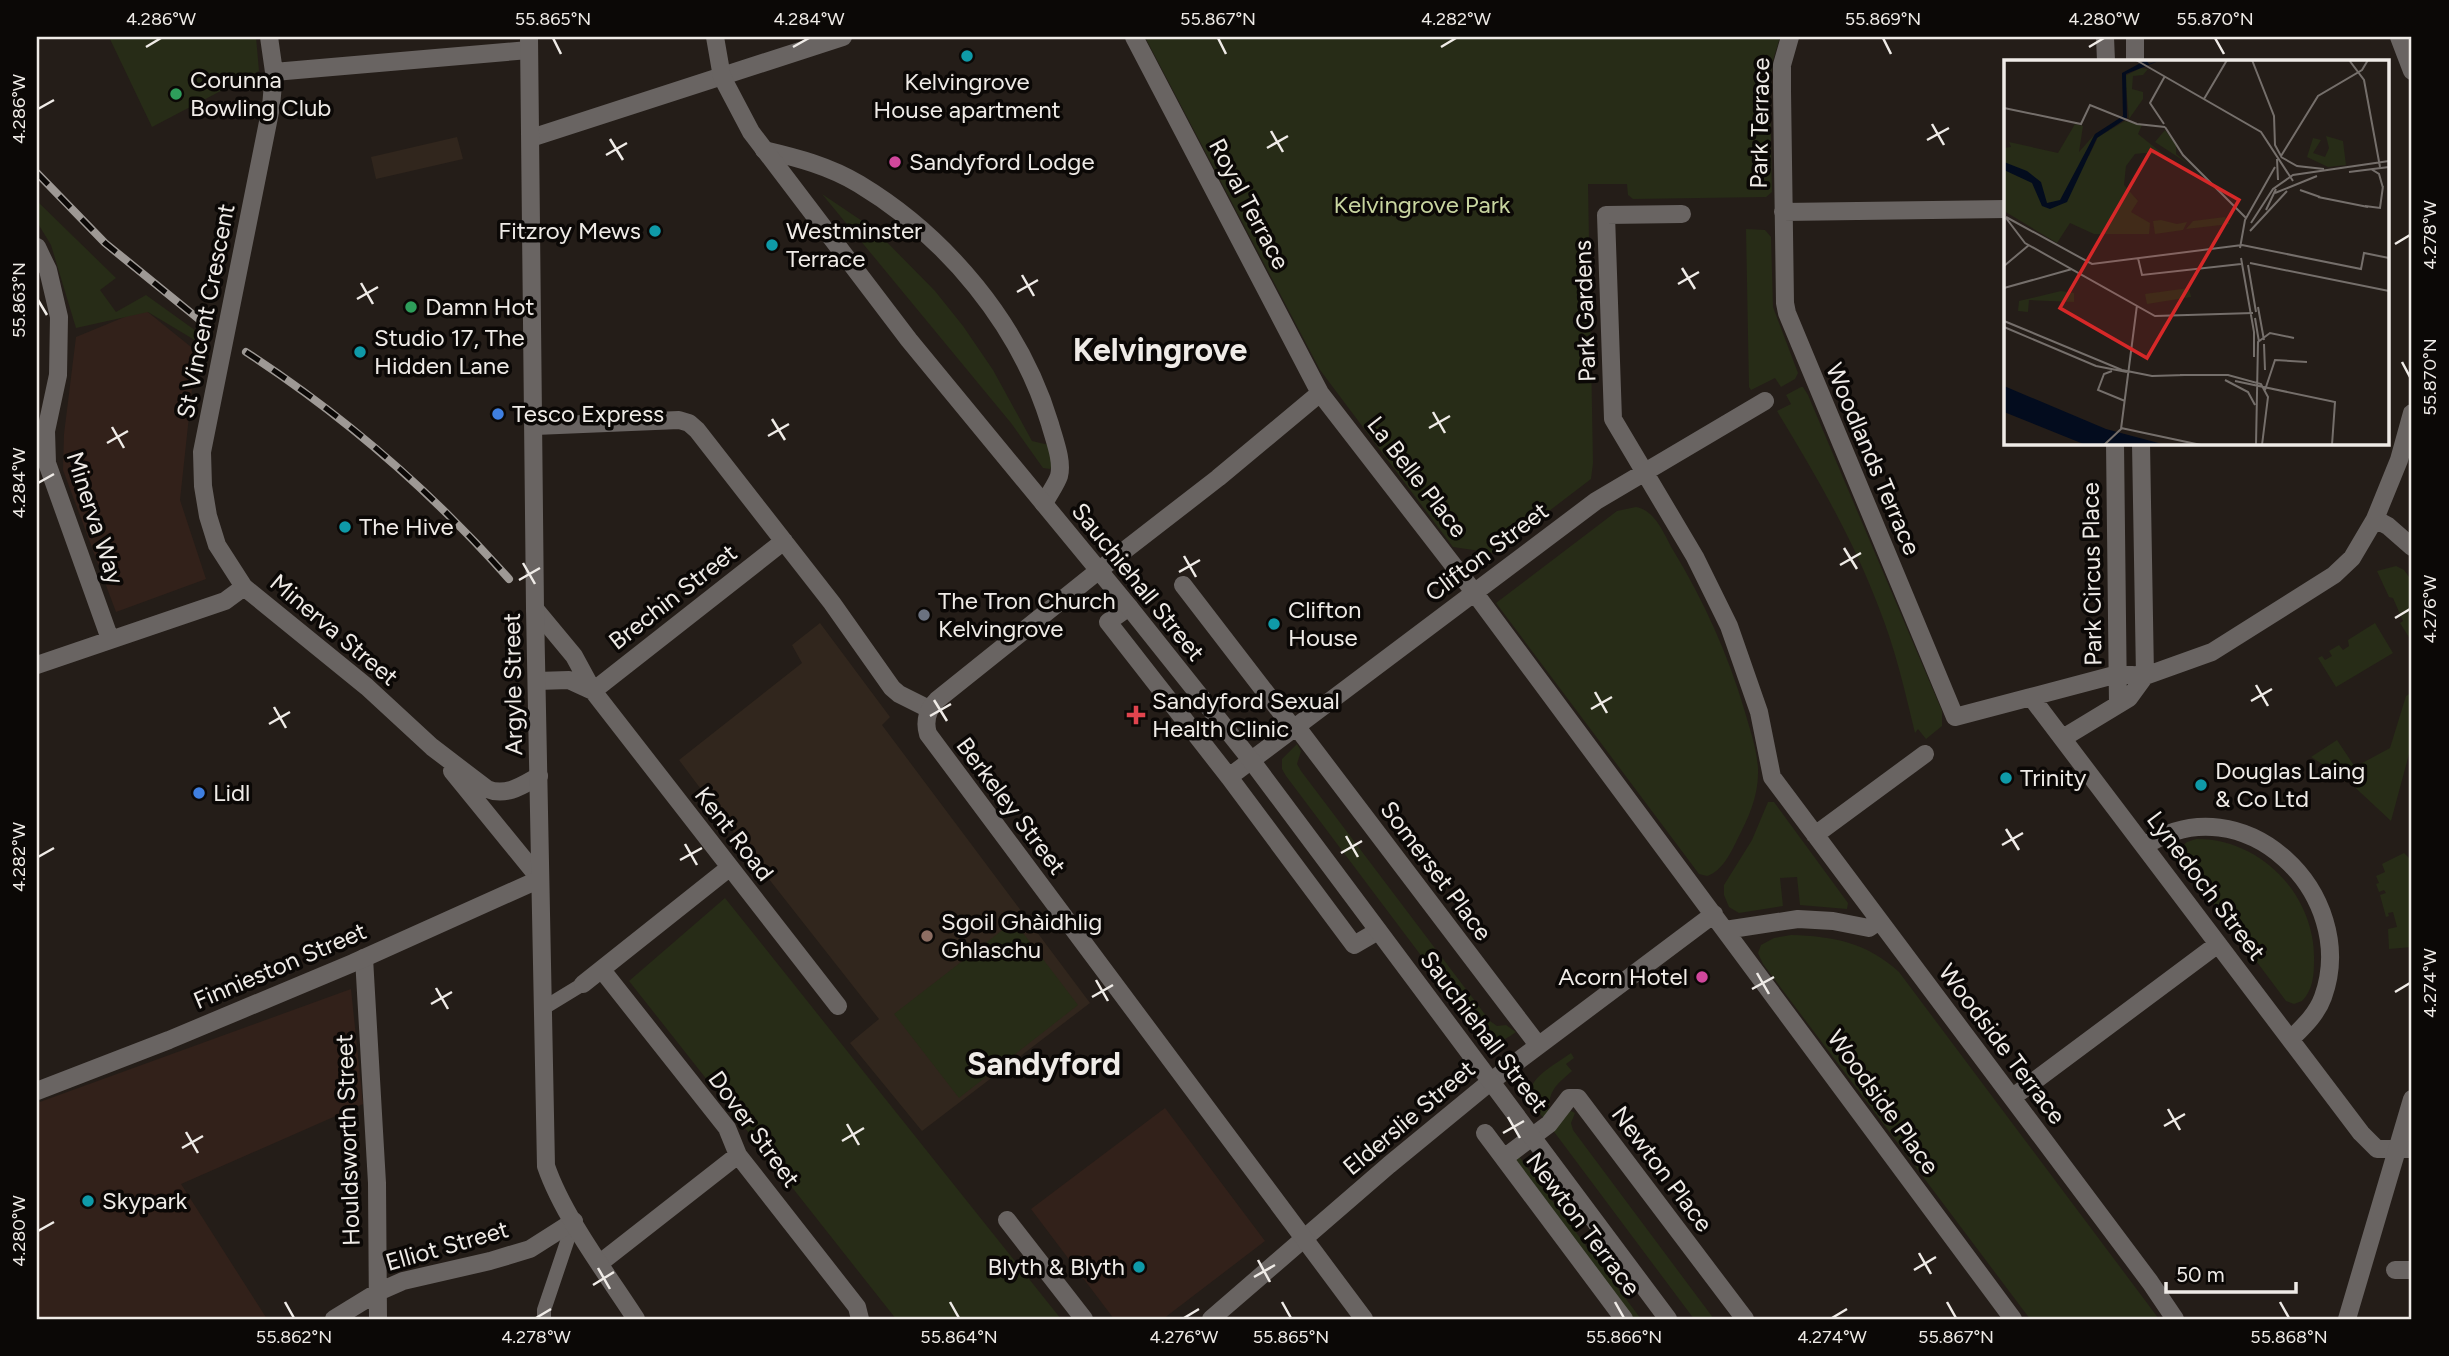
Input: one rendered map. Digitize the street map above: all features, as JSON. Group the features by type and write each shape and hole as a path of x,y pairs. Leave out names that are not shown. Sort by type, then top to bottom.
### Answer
{"street":[{"name":"St Vincent Crescent","path":"244,587 217,545 202,486 202,452 264,144 274,72 270,37"},
{"name":"Sauchiehall Street","path":"715,37 722,76 739,112 764,150 909,340 1251,760 1668,1319"},
{"path":"531,138 843,37"},
{"name":"Royal Terrace","path":"1134,37 1320,393"},
{"name":"Park Terrace","path":"1783,212 1782,65 1790,37"},
{"path":"2105,37 2106,60"},
{"path":"2135,37 2135,60"},
{"path":"2399,37 2412,71"},
{"path":"274,72 529,43"},
{"name":"Argyle Street","path":"529,43 535,609 547,1166 552,1184 636,1319"},
{"path":"764,150 814,162 859,184 922,231 971,282 1013,341 1044,404 1060,465 1058,479 1044,504"},
{"path":"1783,212 2004,209"},
{"name":"Woodlands Terrace","path":"1783,212 1785,303 1789,319 1955,717 2031,697"},
{"name":"Park Gardens","path":"1645,472 1613,419 1606,215 1682,214"},
{"name":"Minerva Way","path":"37,247 48,270 59,317 58,375 46,430 47,463 110,639"},
{"path":"535,426 679,420 689,423 841,615 892,688 929,709 946,692 1320,393"},
{"name":"La Belle Place","path":"1320,393 1474,592 1714,914"},
{"name":"Clifton Street","path":"1229,777 1596,501 1765,401"},
{"path":"2031,697 2118,674 2145,676 2212,652 2334,575 2352,558 2375,519 2406,454 2412,413"},
{"name":"Park Circus Place","path":"2115,444 2118,705"},
{"name":"Park Circus Place","path":"2141,444 2145,676"},
{"name":"Woodside Terrace","path":"1645,472 1710,585 1729,626 1759,712 1772,777 2175,1319"},
{"path":"2375,519 2388,526 2412,547"},
{"name":"Brechin Street","path":"593,691 784,541"},
{"path":"2116,544 2143,545"},
{"name":"Somerset Place","path":"1183,585 1538,1045"},
{"name":"Minerva Street","path":"37,665 225,601 244,587 367,687 432,747 494,792 505,792 539,776"},
{"path":"1129,607 1108,622 1229,777 1354,945 1378,931"},
{"name":"Kent Road","path":"535,609 574,656 593,691 838,1006"},
{"path":"2063,738 2129,698 2145,676"},
{"path":"537,681 569,680 593,691"},
{"name":"Lynedoch Street","path":"2031,697 2371,1145 2377,1149 2405,1149"},
{"name":"Berkeley Street","path":"929,709 926,729 930,739 1364,1319"},
{"name":"Minerva Street","path":"432,747 540,879"},
{"path":"1815,835 1925,754"},
{"path":"2145,846 2176,830 2202,827 2230,829 2269,847 2303,878 2313,892 2324,922 2330,956 2329,974 2320,1005 2291,1039"},
{"path":"542,1009 602,970 729,868"},
{"name":"Finnieston Street","path":"37,1091 169,1040 364,958 540,879"},
{"name":"Woodside Place","path":"1714,914 2013,1319"},
{"name":"Elderslie Street","path":"1211,1319 1490,1082 1714,914"},
{"path":"1725,930 1798,919 1833,921 1869,928 1878,920"},
{"path":"2012,1097 2218,944"},
{"name":"Houldsworth Street","path":"364,958 377,1183 378,1319"},
{"name":"Dover Street","path":"602,970 727,1128 738,1154 857,1307 860,1319"},
{"name":"Newton Place","path":"1532,1136 1551,1121 1564,1102 1572,1097 1578,1098 1745,1319"},
{"path":"2347,1319 2405,1149 2412,1099"},
{"name":"Newton Terrace","path":"1485,1133 1623,1319"},
{"name":"Newton Terrace","path":"1504,1158 1532,1136"},
{"path":"600,1263 738,1154"},
{"path":"1007,1220 1084,1319"},
{"path":"544,1319 544,1310 574,1221"},
{"name":"Elliot Street","path":"334,1319 378,1292 402,1281 490,1261 530,1248 574,1221"}],"shaded area":[{"path":"457,137 463,159 376,179 371,157"},
{"path":"144,309 196,351 180,500 206,579 116,612 63,470 64,434 76,337"},
{"name":"Sgoil Ghàidhlig Ghlaschu","path":"820,623 890,717 882,725 1090,1003 922,1131 850,1043 879,1019 679,760 802,663 792,645"},
{"path":"351,989 363,1104 181,1184 267,1319 37,1319 37,1103"},
{"path":"1165,1108 1265,1241 1163,1319 1114,1319 1031,1209"}],"green space":[{"name":"Corunna Bowling Club","path":"109,37 256,37 259,71 152,127"},
{"name":"Kelvingrove Park","path":"1145,37 1780,37 1772,64 1770,89 1772,192 1766,197 1633,199 1628,195 1627,184 1588,184 1593,463 1591,479 1494,553 1453,547 1320,370"},
{"path":"822,194 874,229 935,291 993,370 1032,441 1049,445 1053,466 1050,469 1043,468 1011,423"},
{"path":"37,201 116,278 100,290 116,312 146,295 203,336 203,345 148,312 76,328 51,245 37,222"},
{"path":"1746,229 1765,230 1771,237 1773,307 1798,373 1795,379 1781,387 1775,378 1751,390 1749,387"},
{"path":"1801,387 1808,395 1942,711 1942,726 1926,739 1918,729 1915,733 1890,638 1858,557 1820,483 1777,411 1791,404 1786,395"},
{"path":"1636,507 1654,518 1705,608 1731,669 1756,754 1757,788 1749,814 1725,861 1717,871 1707,876 1699,874 1496,603 1617,511"},
{"path":"2396,566 2404,570 2412,581 2412,642 2400,623 2403,621 2393,598 2389,597 2377,571"},
{"path":"2375,623 2393,653 2336,687 2318,658 2322,656 2325,660 2332,656 2329,651 2339,645 2343,650 2349,646 2348,640"},
{"path":"2412,692 2412,743 2391,821 2346,779 2311,757 2337,740 2355,767 2390,748 2406,696"},
{"path":"1297,744 1301,751 1297,764 1301,771 1490,1021 1497,1026 1506,1025 1516,1032 1496,1042 1486,1039 1477,1030 1286,776 1282,769 1282,759"},
{"path":"1768,802 1774,802 1848,903 1847,909 1800,905 1797,877 1780,878 1783,906 1739,913 1729,907 1724,895 1724,885 1752,840"},
{"path":"2196,839 2220,841 2242,848 2280,875 2295,894 2306,914 2314,961 2311,987 2302,1001 2294,1004 2286,1001 2181,860 2180,848"},
{"path":"2404,853 2412,861 2412,947 2389,949 2388,929 2397,927 2393,912 2386,917 2380,895 2386,893 2384,890 2379,892 2376,876 2385,872 2382,864"},
{"path":"725,898 1061,1319 896,1319 629,981"},
{"path":"1014,921 1078,1005 959,1098 894,1014"},
{"path":"1791,935 1821,937 1849,943 1875,954 1899,972 2159,1319 2030,1319 1763,964 1758,953 1761,945 1774,938"},
{"path":"1571,1053 1574,1058 1566,1064 1572,1071 1553,1090 1545,1120 1532,1103 1531,1089 1539,1077"},
{"path":"1569,1110 1575,1113 1571,1123 1573,1130 1714,1319 1694,1319 1552,1129"},
{"path":"1518,1155 1641,1319 1631,1319 1516,1166 1515,1158"}],"railway":[{"path":"37,173 105,243 201,321"},
{"path":"246,352 318,402 385,456 449,515 509,579"}],"place":[{"name":"Kelvingrove House apartment","path":"967,56"},
{"name":"Corunna Bowling Club","path":"176,94"},
{"name":"Sandyford Lodge","path":"895,162"},
{"name":"Fitzroy Mews","path":"655,231"},
{"name":"Westminster Terrace","path":"772,245"},
{"name":"Damn Hot","path":"411,307"},
{"name":"Studio 17, The Hidden Lane","path":"360,352"},
{"name":"Tesco Express","path":"498,414"},
{"name":"The Hive","path":"345,527"},
{"name":"The Tron Church Kelvingrove","path":"924,615"},
{"name":"Clifton House","path":"1274,624"},
{"name":"Sandyford Sexual Health Clinic","path":"1136,715"},
{"name":"Trinity","path":"2006,778"},
{"name":"Douglas Laing & Co Ltd","path":"2201,785"},
{"name":"Lidl","path":"199,793"},
{"name":"Sgoil Ghàidhlig Ghlaschu","path":"927,936"},
{"name":"Acorn Hotel","path":"1702,977"},
{"name":"Skypark","path":"88,1201"},
{"name":"Blyth & Blyth","path":"1139,1267"}],"district":[{"name":"Kelvingrove","path":"1160,350"},
{"name":"Sandyford","path":"1044,1064"}]}
